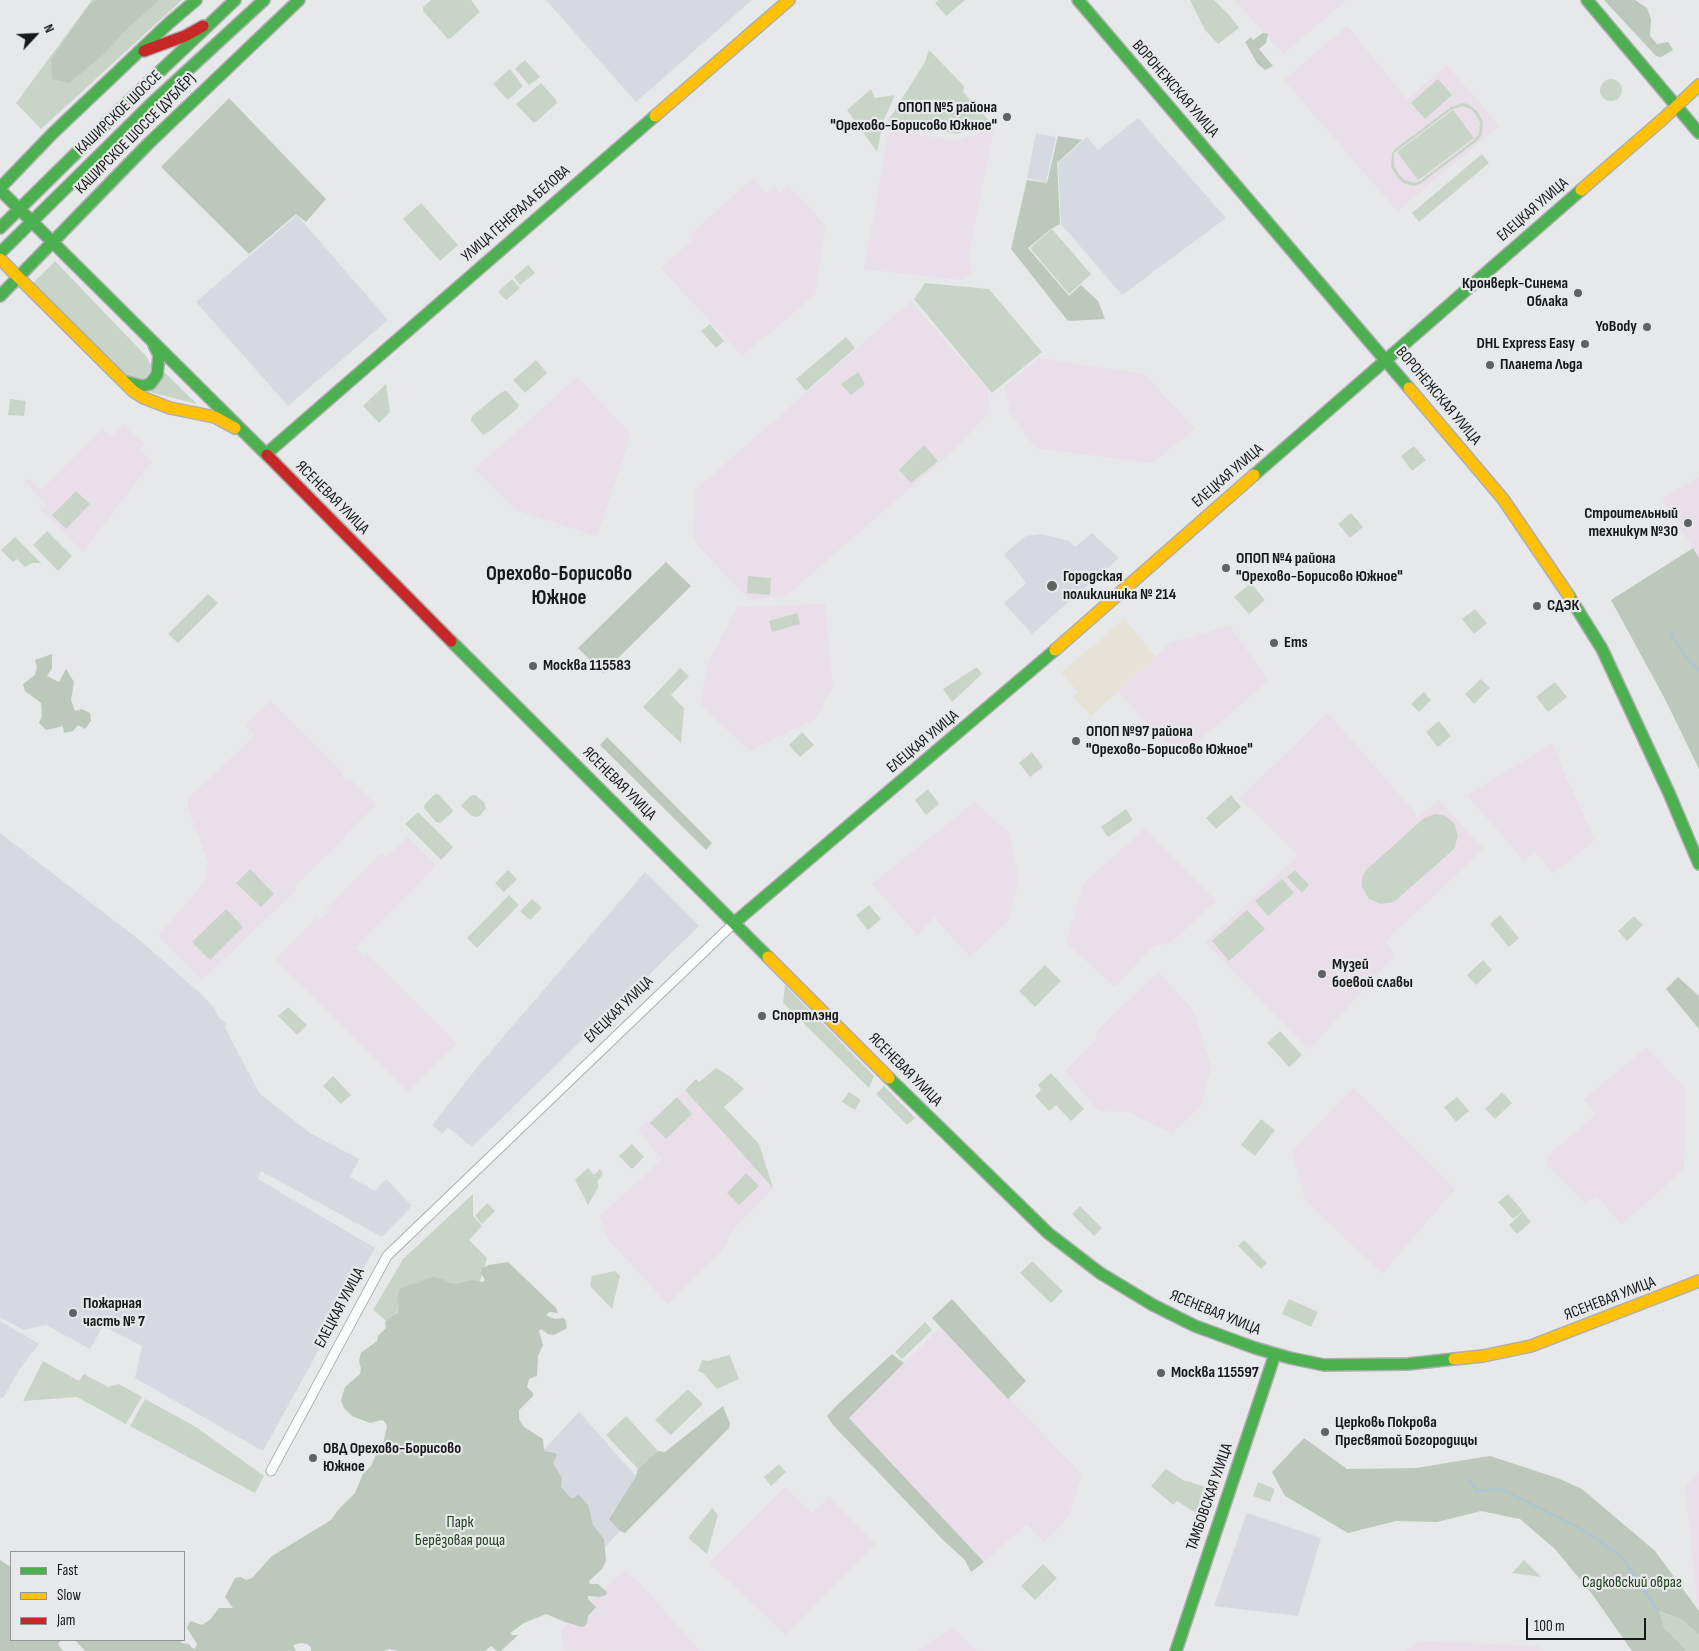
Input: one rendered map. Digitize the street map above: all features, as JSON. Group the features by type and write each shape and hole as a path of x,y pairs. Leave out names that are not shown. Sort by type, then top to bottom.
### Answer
{"main road":[{"path":"0,189 53,133 169,23 196,0"},
{"name":"КАШИРСКОЕ ШОССЕ","path":"0,228 235,0"},
{"name":"КАШИРСКОЕ ШОССЕ","path":"0,253 152,103 264,0"},
{"name":"КАШИРСКОЕ ШОССЕ (ДУБЛЁР)","path":"0,296 141,151 299,0"},
{"name":"УЛИЦА ГЕНЕРАЛА БЕЛОВА","path":"266,454 789,0"},
{"name":"ВОРОНЕЖСКАЯ УЛИЦА","path":"1078,0 1387,360 1503,499 1579,610 1613,671 1699,864"},
{"path":"1587,0 1699,133"},
{"path":"139,53 185,36 214,20"},
{"name":"ЕЛЕЦКАЯ УЛИЦА","path":"734,923 1026,676 1699,85"},
{"name":"ЯСЕНЕВАЯ УЛИЦА","path":"0,189 1001,1188 1048,1233 1100,1273 1170,1315 1195,1326 1291,1359 1324,1365 1408,1364 1483,1356 1531,1346 1699,1281"},
{"name":"ЯСЕНЕВАЯ УЛИЦА","path":"0,259 120,379 144,398 170,408 215,417 247,435"},
{"path":"120,379 132,385 142,386 150,384 157,375 159,355 152,341"},
{"name":"ТАМБОВСКАЯ УЛИЦА","path":"1176,1651 1275,1354"}],"street":[{"name":"ЕЛЕЦКАЯ УЛИЦА","path":"271,1472 386,1256 734,923"}],"shaded area":[{"path":"92,0 182,0 41,129 16,103"},
{"path":"431,0 471,0 480,12 448,39 423,11 423,7"},
{"path":"546,0 752,0 636,102"},
{"path":"938,0 965,0 946,16 935,3"},
{"path":"1190,0 1214,0 1239,28 1218,44 1205,30"},
{"path":"1234,0 1346,0 1284,54"},
{"path":"1347,26 1407,99 1447,65 1499,126 1397,211 1284,80"},
{"path":"929,50 964,86 963,92 991,123 957,134 888,121 925,62"},
{"path":"525,60 540,77 529,85 515,69"},
{"path":"510,69 523,86 508,100 493,84"},
{"path":"1438,79 1452,95 1425,119 1411,103"},
{"path":"1611,79 1619,82 1622,90 1619,98 1611,101 1603,98 1600,90 1603,82"},
{"path":"541,83 557,103 536,122 533,122 516,104"},
{"path":"871,89 875,98 895,95 883,122 877,152 847,110"},
{"path":"1463,103 1468,104 1477,111 1483,122 1482,134 1477,141 1420,184 1414,186 1403,183 1391,167 1392,153 1451,107","holes":["1462,106 1471,109 1480,123 1479,134 1474,140 1420,181 1414,183 1400,176 1394,166 1394,153 1451,110"]},
{"path":"1453,110 1474,138 1418,180 1397,152"},
{"path":"1138,118 1226,218 1122,295 1061,224 1058,163 1087,137 1098,150"},
{"path":"889,129 956,141 994,129 969,254 972,273 963,280 864,269"},
{"path":"1036,133 1056,137 1046,182 1027,178"},
{"path":"1482,154 1489,163 1419,222 1412,213"},
{"path":"753,178 766,193 774,187 780,193 789,186 826,226 815,295 742,356 661,268 693,239 690,235"},
{"path":"421,203 458,245 440,261 403,219"},
{"path":"297,215 388,320 288,406 196,302"},
{"path":"1052,229 1091,274 1069,294 1030,248"},
{"path":"55,261 146,356 151,365 149,374 145,378 140,380 127,377 33,283"},
{"path":"528,265 535,273 520,285 514,277"},
{"path":"512,279 520,288 506,300 498,292"},
{"path":"925,283 989,289 1042,352 992,393 914,299"},
{"path":"911,301 988,390 989,413 953,451 786,596 749,600 693,540 695,490"},
{"path":"710,324 724,341 716,348 701,331"},
{"path":"846,337 855,348 806,391 796,379"},
{"path":"1039,358 1144,374 1195,429 1152,463 1035,448 1011,413 1004,387"},
{"path":"536,360 547,373 525,393 513,380"},
{"path":"164,372 197,404 149,391 155,386"},
{"path":"858,372 865,384 851,395 841,384"},
{"path":"577,377 631,434 597,536 516,510 475,469"},
{"path":"386,384 390,412 379,423 363,406"},
{"path":"506,390 519,405 517,409 483,435 472,422 472,416"},
{"path":"10,399 26,401 24,416 8,415"},
{"path":"123,425 144,443 139,450 152,461 83,552 41,510 46,504 25,482 29,478 41,490 102,429 111,437"},
{"path":"924,445 938,461 911,483 899,470"},
{"path":"1414,446 1426,460 1412,471 1401,456"},
{"name":"Строительный техникум №30","path":"1699,477 1699,558 1662,498"},
{"path":"76,491 90,504 66,529 52,515"},
{"path":"1351,513 1363,527 1350,538 1338,524"},
{"path":"47,531 72,556 58,571 33,545"},
{"path":"1092,533 1119,558 1032,634 1004,603 1026,583 1004,554 1026,536 1042,534 1069,541 1075,547"},
{"path":"15,537 43,565 32,563 25,567 17,559 13,562 1,550"},
{"path":"748,576 771,578 770,595 747,593"},
{"path":"1251,583 1265,600 1249,614 1234,597"},
{"path":"208,594 218,603 178,643 168,634"},
{"path":"825,604 833,686 815,719 749,751 700,704 708,662 738,607"},
{"path":"1475,609 1487,623 1474,634 1462,619"},
{"path":"797,613 800,624 772,632 769,621"},
{"path":"1124,619 1156,656 1091,716 1073,697 1078,692 1061,673"},
{"path":"1230,626 1268,681 1180,757 1118,692 1170,643"},
{"path":"977,667 982,674 952,702 943,689"},
{"path":"680,668 689,676 671,695 684,708 681,743 643,707"},
{"path":"1481,679 1490,688 1474,704 1465,694"},
{"path":"1555,682 1567,697 1548,712 1536,697"},
{"path":"1424,692 1431,700 1419,712 1411,704"},
{"path":"270,701 343,773 342,775 348,781 350,779 376,805 294,887 296,890 202,980 158,935 205,882 208,862 188,808 188,798 255,736 245,725"},
{"path":"1328,713 1411,808 1417,818 1439,800 1484,849 1385,941 1394,956 1309,1050 1205,942 1298,856 1240,798"},
{"path":"1439,721 1451,736 1438,747 1426,732"},
{"path":"802,732 814,745 800,757 789,745"},
{"path":"1553,743 1566,778 1594,840 1554,874 1534,851 1524,861 1467,795"},
{"path":"1032,752 1043,767 1030,777 1019,763"},
{"path":"928,789 939,804 926,815 915,800"},
{"path":"438,794 453,810 440,823 436,822 424,808 425,804 434,795"},
{"path":"475,795 484,802 486,808 480,816 475,817 461,806 470,796"},
{"path":"1231,795 1241,807 1216,829 1206,818"},
{"path":"975,802 1010,834 1019,881 1009,920 970,957 934,917 917,935 872,884"},
{"path":"1126,809 1133,820 1108,837 1101,827"},
{"path":"418,812 453,847 441,860 405,824"},
{"path":"1435,814 1444,815 1454,823 1458,836 1454,849 1394,902 1381,904 1369,899 1362,887 1362,878 1366,870 1423,819"},
{"path":"1145,828 1216,901 1173,941 1153,947 1115,987 1066,943 1083,884"},
{"path":"0,833 142,942 201,994 214,1008 220,1019 226,1022 225,1028 260,1094 310,1133 359,1159 350,1177 375,1191 386,1179 412,1206 382,1237 261,1171 258,1179 375,1248 263,1451 135,1378 142,1346 103,1326 90,1349 46,1325 23,1330 0,1317"},
{"path":"407,837 436,866 355,948 364,957 367,954 457,1043 408,1092 275,960 317,917 320,920 329,912 326,909 381,853 387,858"},
{"path":"250,869 274,894 261,907 236,883"},
{"path":"508,870 517,879 504,892 495,883"},
{"path":"1295,870 1309,885 1302,893 1287,877"},
{"path":"645,872 699,926 472,1147 448,1127 442,1134 432,1125 479,1065"},
{"path":"1282,879 1294,893 1268,916 1255,901"},
{"path":"509,895 519,905 477,948 467,938"},
{"path":"532,899 542,908 530,920 520,911"},
{"path":"869,905 881,919 868,930 856,915"},
{"path":"226,909 243,927 210,960 192,942"},
{"path":"1247,910 1265,929 1229,961 1212,941"},
{"path":"1500,915 1519,938 1509,947 1490,924"},
{"path":"1634,916 1643,925 1627,941 1618,931"},
{"path":"1483,960 1492,970 1476,985 1467,975"},
{"path":"1045,965 1061,981 1035,1007 1019,991"},
{"path":"1158,972 1194,1011 1211,1067 1201,1106 1172,1133 1129,1112 1099,1111 1065,1071 1096,1041 1097,1031"},
{"path":"785,985 874,1076 869,1088 783,1003"},
{"path":"288,1007 307,1025 297,1035 278,1016"},
{"path":"1280,1031 1302,1055 1289,1067 1267,1043"},
{"path":"1646,1047 1685,1088 1684,1169 1621,1225 1597,1196 1586,1204 1546,1164 1549,1155 1596,1114 1584,1100"},
{"path":"716,1068 731,1077 744,1089 724,1107 759,1144 773,1188 685,1090 696,1079 699,1082"},
{"path":"1051,1073 1084,1109 1071,1121 1056,1105 1049,1111 1035,1096 1041,1090 1038,1085"},
{"path":"333,1076 351,1095 341,1104 323,1086"},
{"path":"884,1086 915,1118 907,1125 876,1094"},
{"path":"1353,1088 1455,1189 1382,1274 1305,1200 1292,1151"},
{"path":"685,1090 773,1188 734,1228 721,1252 668,1304 607,1238 600,1216 662,1159 638,1130"},
{"path":"849,1092 861,1100 855,1110 842,1102"},
{"path":"1502,1092 1512,1103 1495,1119 1485,1109"},
{"path":"677,1097 692,1114 666,1139 650,1123"},
{"path":"1457,1097 1469,1111 1456,1122 1444,1107"},
{"path":"1261,1119 1275,1130 1255,1156 1241,1145"},
{"path":"632,1144 644,1157 632,1169 619,1156"},
{"path":"588,1168 594,1175 600,1169 603,1174 597,1182 599,1186 588,1205 575,1180"},
{"path":"746,1173 759,1186 739,1205 727,1193"},
{"path":"473,1194 473,1216 482,1226 469,1240 487,1258 478,1287 415,1295 396,1312 394,1327 373,1310 403,1259"},
{"path":"1508,1194 1523,1211 1513,1219 1498,1202"},
{"path":"487,1203 495,1211 482,1224 475,1216"},
{"path":"1080,1206 1102,1228 1094,1236 1072,1214"},
{"path":"1523,1212 1531,1222 1517,1234 1509,1225"},
{"path":"1244,1240 1267,1263 1261,1269 1238,1246"},
{"path":"1032,1261 1063,1291 1051,1303 1020,1273"},
{"path":"615,1271 620,1276 612,1309 590,1286 592,1276"},
{"path":"1289,1299 1318,1312 1311,1327 1282,1314"},
{"path":"0,1321 39,1344 21,1367 3,1398 0,1397"},
{"path":"925,1322 932,1330 902,1359 895,1352"},
{"path":"941,1327 1082,1475 1069,1516 1044,1542 1027,1524 984,1562 848,1417"},
{"path":"729,1353 739,1379 717,1389 703,1373 698,1371 702,1360 708,1361 729,1355"},
{"path":"43,1361 79,1381 84,1374 108,1387 119,1384 142,1397 126,1424 77,1397 23,1401"},
{"path":"688,1389 703,1404 671,1435 655,1420"},
{"path":"145,1399 196,1427 264,1476 255,1493 130,1426"},
{"path":"579,1412 636,1476 609,1518 620,1531 604,1548 536,1458"},
{"path":"626,1416 658,1451 638,1469 606,1435"},
{"path":"779,1464 786,1472 771,1486 764,1477"},
{"path":"1166,1469 1183,1480 1212,1489 1202,1517 1177,1501 1173,1505 1151,1486"},
{"path":"1699,1472 1699,1604 1697,1602 1685,1486"},
{"path":"1258,1482 1275,1489 1270,1502 1253,1496"},
{"path":"785,1487 812,1513 829,1497 876,1544 786,1635 709,1563"},
{"path":"712,1508 718,1515 707,1554 688,1538"},
{"path":"1247,1513 1321,1538 1298,1616 1214,1606"},
{"path":"1524,1560 1541,1577 1512,1573"},
{"path":"1043,1564 1057,1578 1035,1600 1021,1586"},
{"path":"624,1570 639,1582 700,1651 562,1650 561,1631"},
{"path":"1658,1611 1682,1620 1699,1635 1699,1651 1687,1651 1664,1628"},
{"path":"953,1628 977,1651 916,1651"},
{"path":"1419,1641 1538,1646 1541,1651 1405,1651"}],"green space":[{"path":"97,0 159,0 127,29 104,54 69,83 52,79 51,60 89,5"},
{"path":"1604,0 1635,0 1647,8 1651,19 1650,36 1657,44 1668,42 1673,50 1661,57 1656,56"},
{"path":"1263,33 1268,34 1266,43 1259,49 1273,66 1265,70 1257,63 1245,42 1251,37 1253,40"},
{"path":"229,98 326,199 306,222 296,214 249,254 161,167"},
{"path":"1058,136 1082,140 1057,163 1060,224 1028,248 1069,296 1081,285 1098,301 1105,319 1068,321 1011,249 1027,180 1047,183"},
{"path":"1693,548 1699,558 1699,769 1665,699 1611,600"},
{"path":"666,562 691,586 603,673 578,648"},
{"path":"52,654 52,668 47,676 59,682 66,669 74,682 71,700 75,711 82,709 90,713 91,721 85,729 78,725 73,731 64,733 63,726 46,730 39,723 42,716 41,703 25,691 23,684 35,675 37,667 35,660"},
{"path":"607,737 712,843 706,850 600,745"},
{"path":"1678,977 1699,996 1699,1029 1666,989"},
{"name":"Парк Берёзовая роща","path":"508,1262 556,1308 558,1313 550,1312 547,1316 555,1319 565,1319 567,1328 554,1335 548,1334 541,1329 539,1331 543,1345 538,1356 537,1376 529,1379 527,1387 533,1393 533,1396 519,1410 519,1419 524,1427 543,1439 544,1451 557,1455 553,1463 562,1478 561,1487 571,1498 578,1494 588,1505 593,1525 604,1539 606,1561 602,1569 589,1581 590,1584 598,1584 607,1592 606,1595 600,1597 588,1596 588,1599 596,1607 588,1616 585,1626 582,1627 565,1622 546,1614 524,1623 510,1633 518,1635 501,1651 497,1651 491,1646 485,1651 399,1651 389,1649 384,1651 311,1651 311,1647 301,1643 293,1645 296,1651 85,1651 76,1641 182,1641 181,1643 189,1644 195,1649 197,1644 187,1628 189,1623 191,1621 202,1625 211,1619 219,1608 233,1608 225,1597 235,1578 241,1577 246,1580 252,1578 272,1556 331,1520 355,1493 363,1474 371,1466 379,1448 383,1444 387,1426 384,1421 370,1423 352,1416 344,1408 341,1400 345,1387 360,1374 359,1361 361,1353 377,1341 378,1336 386,1328 385,1322 397,1313 399,1308 397,1298 400,1289 434,1277 456,1284 472,1280 483,1282 485,1280 481,1273 482,1268"},
{"path":"952,1299 1026,1381 1008,1399 932,1318"},
{"path":"892,1354 904,1363 849,1418 984,1562 971,1572 965,1560 944,1541 833,1425 827,1416"},
{"path":"723,1406 730,1424 729,1428 625,1533 620,1531 609,1519 636,1476 638,1469 658,1451 665,1452"},
{"name":"Садковский овраг","path":"1304,1438 1347,1469 1416,1468 1490,1456 1560,1479 1582,1489 1655,1551 1699,1611 1699,1635 1682,1620 1659,1611 1664,1628 1687,1651 1632,1651 1592,1594 1555,1549 1520,1519 1481,1511 1437,1522 1396,1521 1348,1533 1285,1496 1272,1472"},
{"path":"0,1560 10,1566 10,1641 60,1641 58,1644 63,1651 0,1651"}],"waterway":[{"path":"1671,631 1675,642 1688,660 1699,670"},
{"path":"1470,1481 1477,1491 1501,1489 1583,1530 1622,1557 1658,1611"}],"traffic: fast":[{"path":"0,188 53,133 169,23 196,0"},
{"path":"0,228 235,0"},
{"path":"0,253 152,103 264,0"},
{"path":"0,296 148,144 299,0"},
{"path":"1078,0 1409,388"},
{"path":"1587,0 1699,133"},
{"path":"266,454 655,116"},
{"path":"0,190 267,455"},
{"path":"1254,475 1581,190"},
{"path":"127,382 142,386 150,384 157,375 159,355 154,345"},
{"path":"1569,596 1602,649 1669,793 1699,864"},
{"path":"451,641 768,957"},
{"path":"734,923 1055,650"},
{"path":"889,1078 1048,1233 1100,1273 1153,1305 1195,1326 1255,1348 1324,1365 1408,1364 1454,1359"},
{"path":"1176,1651 1275,1354"}],"traffic: slow":[{"path":"655,116 789,0"},
{"path":"1581,190 1699,85"},
{"path":"0,259 133,391 144,398 170,408 215,417 235,428"},
{"path":"1409,388 1503,499 1569,596"},
{"path":"1055,650 1254,475"},
{"path":"768,957 889,1078"},
{"path":"1454,1359 1483,1356 1531,1346 1699,1281"}],"traffic: jam":[{"path":"144,51 185,36 203,26"},
{"path":"267,455 451,641"}],"place":[{"name":"ОПОП №5 района \"Орехово-Борисово Южное\"","path":"1007,117"},
{"name":"Кронверк-Синема Облака","path":"1578,293"},
{"name":"YoBody","path":"1647,327"},
{"name":"DHL Express Easy","path":"1585,344"},
{"name":"Планета Льда","path":"1490,365"},
{"name":"Строительный техникум №30","path":"1688,523"},
{"name":"ОПОП №4 района \"Орехово-Борисово Южное\"","path":"1226,568"},
{"name":"Городская поликлиника № 214","path":"1052,586"},
{"name":"СДЭК","path":"1537,606"},
{"name":"Ems","path":"1274,643"},
{"name":"Москва 115583","path":"533,666"},
{"name":"ОПОП №97 района \"Орехово-Борисово Южное\"","path":"1076,741"},
{"name":"Музей боевой славы","path":"1322,974"},
{"name":"Спортлэнд","path":"762,1016"},
{"name":"Пожарная часть № 7","path":"73,1313"},
{"name":"Москва 115597","path":"1161,1373"},
{"name":"Церковь Покрова Пресвятой Богородицы","path":"1325,1432"},
{"name":"ОВД Орехово-Борисово Южное","path":"313,1458"}],"district":[{"name":"Орехово-Борисово Южное","path":"559,587"}]}
